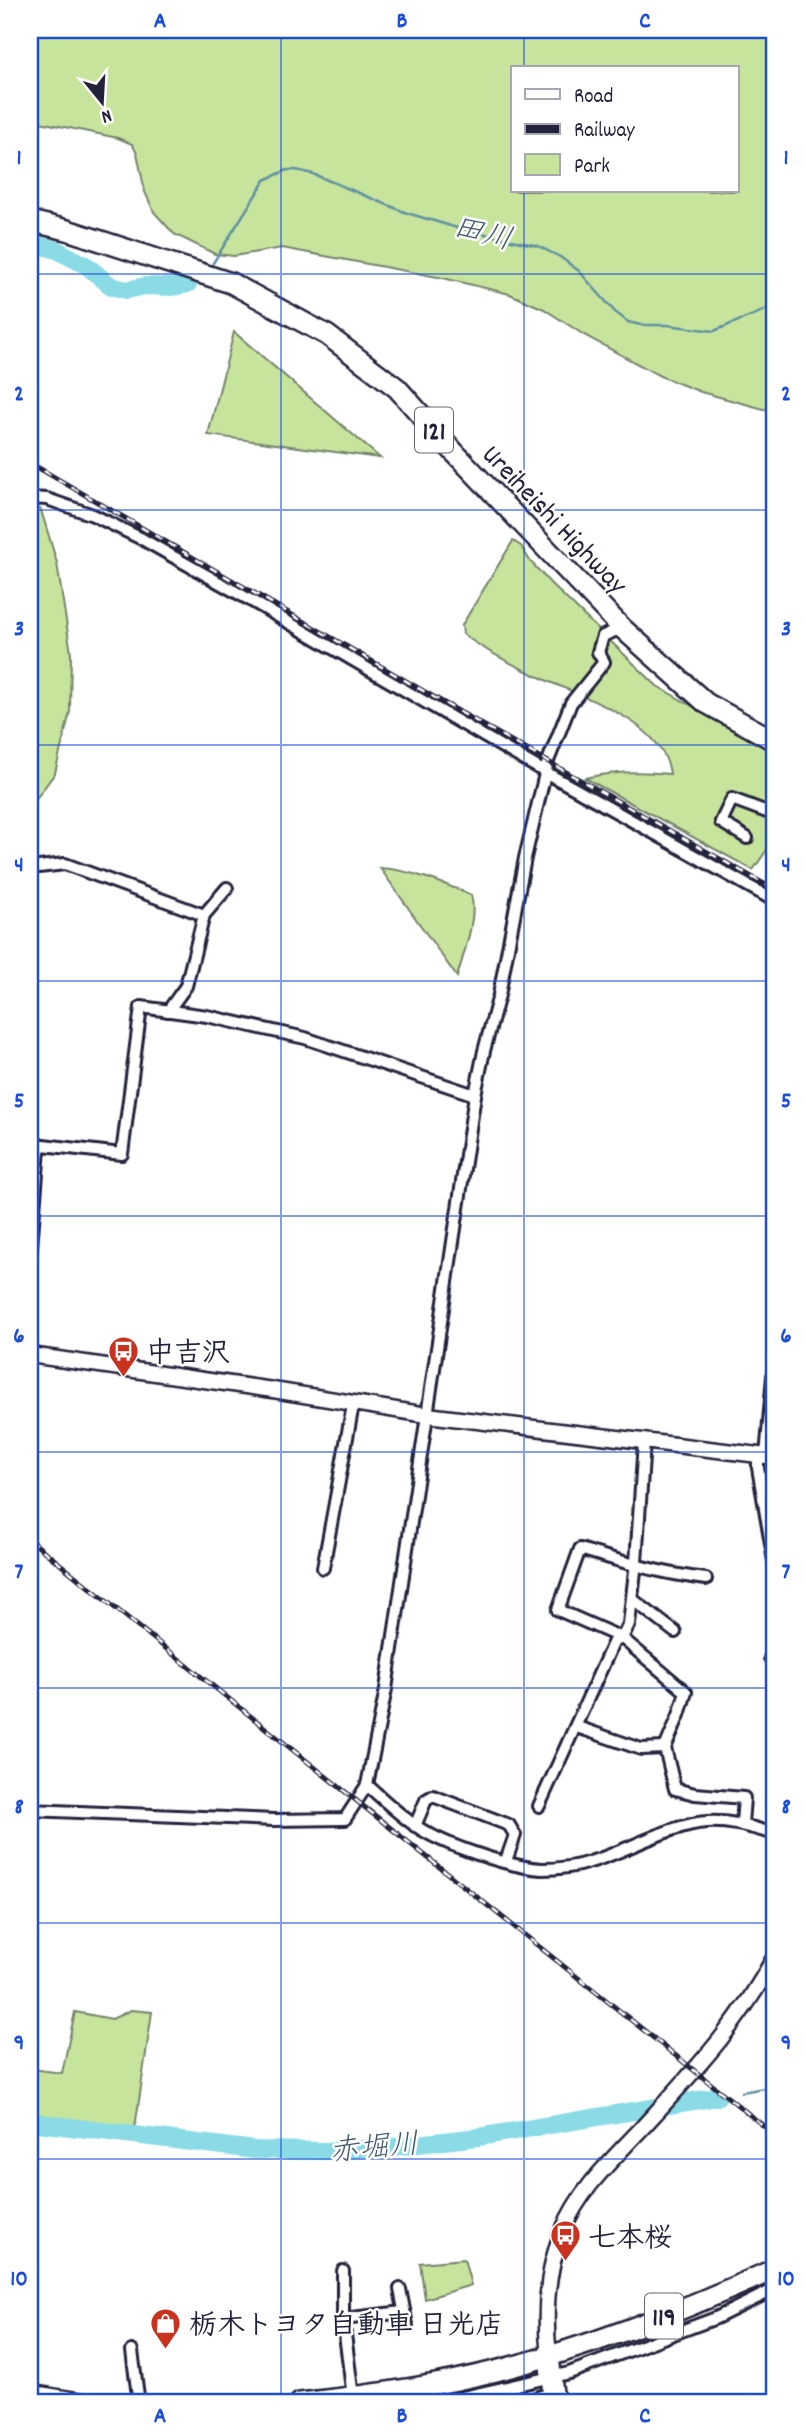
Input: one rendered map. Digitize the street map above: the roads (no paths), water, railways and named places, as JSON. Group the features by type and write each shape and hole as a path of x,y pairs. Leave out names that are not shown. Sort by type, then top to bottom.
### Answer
{"highway":[{"name":"Ureiheishi Highway","path":"30,221 67,230 231,284 327,335 397,388 454,452 622,628 706,703 775,741"},
{"name":"119","path":"300,2403 438,2384 549,2356 616,2334 775,2269"},
{"path":"549,2356 553,2391"},
{"path":"30,2395 80,2403"}],"street":[{"path":"30,498 47,499 93,515 142,539 545,772 775,901"},
{"path":"30,1810 274,1820 345,1819 367,1785 388,1675 475,1095 499,995 524,858 545,772 570,703 604,662 598,652 603,636 622,628"},
{"path":"747,838 721,822 732,799 775,814"},
{"path":"30,868 65,864 204,915"},
{"path":"168,1011 186,986 204,915 227,888"},
{"path":"30,1260 39,1149 43,1145 122,1154 141,1007 207,1016 306,1038 475,1095"},
{"path":"775,1353 770,1456 758,1468 775,1567"},
{"path":"30,1355 427,1415 770,1456"},
{"path":"323,1567 354,1405"},
{"path":"539,1806 614,1641 622,1638 629,1624 644,1442"},
{"path":"706,1579 676,1576 670,1572 635,1566 580,1549 558,1610 622,1638 686,1692 680,1715 665,1748 675,1789 695,1794 744,1798 741,1824"},
{"path":"632,1599 675,1632"},
{"path":"577,1727 641,1749 665,1748"},
{"path":"367,1785 415,1826 440,1840 506,1861 544,1869 574,1866 602,1859 700,1823 741,1824 775,1834"},
{"path":"415,1826 426,1800 433,1796 509,1825 515,1835 506,1861"},
{"path":"549,2356 546,2333 547,2290 554,2255 563,2230 585,2191 729,2031 775,1956"},
{"path":"343,2271 343,2319 352,2397"},
{"path":"400,2289 407,2325"},
{"path":"522,2403 716,2318 775,2289"},
{"path":"709,2298 716,2318"},
{"path":"343,2319 403,2312"},
{"path":"132,2351 139,2403"},
{"path":"437,2403 553,2391"}],"waterway":[{"name":"田川","path":"213,263 265,180 287,170 296,170 313,174 407,213 538,246 579,271 615,312 628,322 714,331 775,306"},
{"name":"田川","path":"30,246 36,244 57,250 87,266 111,286 127,290 145,286 172,287 188,284"},
{"name":"赤堀川","path":"742,2092 775,2086"},
{"name":"赤堀川","path":"30,2122 255,2150 329,2151 478,2137 717,2097"}],"railway":[{"path":"30,463 444,703 775,890"},
{"path":"30,1540 775,2135"}],"place":[{"name":"中吉沢","path":"123,1378"},
{"name":"七本桜","path":"565,2263"},
{"name":"栃木トヨタ自動車 日光店","path":"166,2350"}]}
